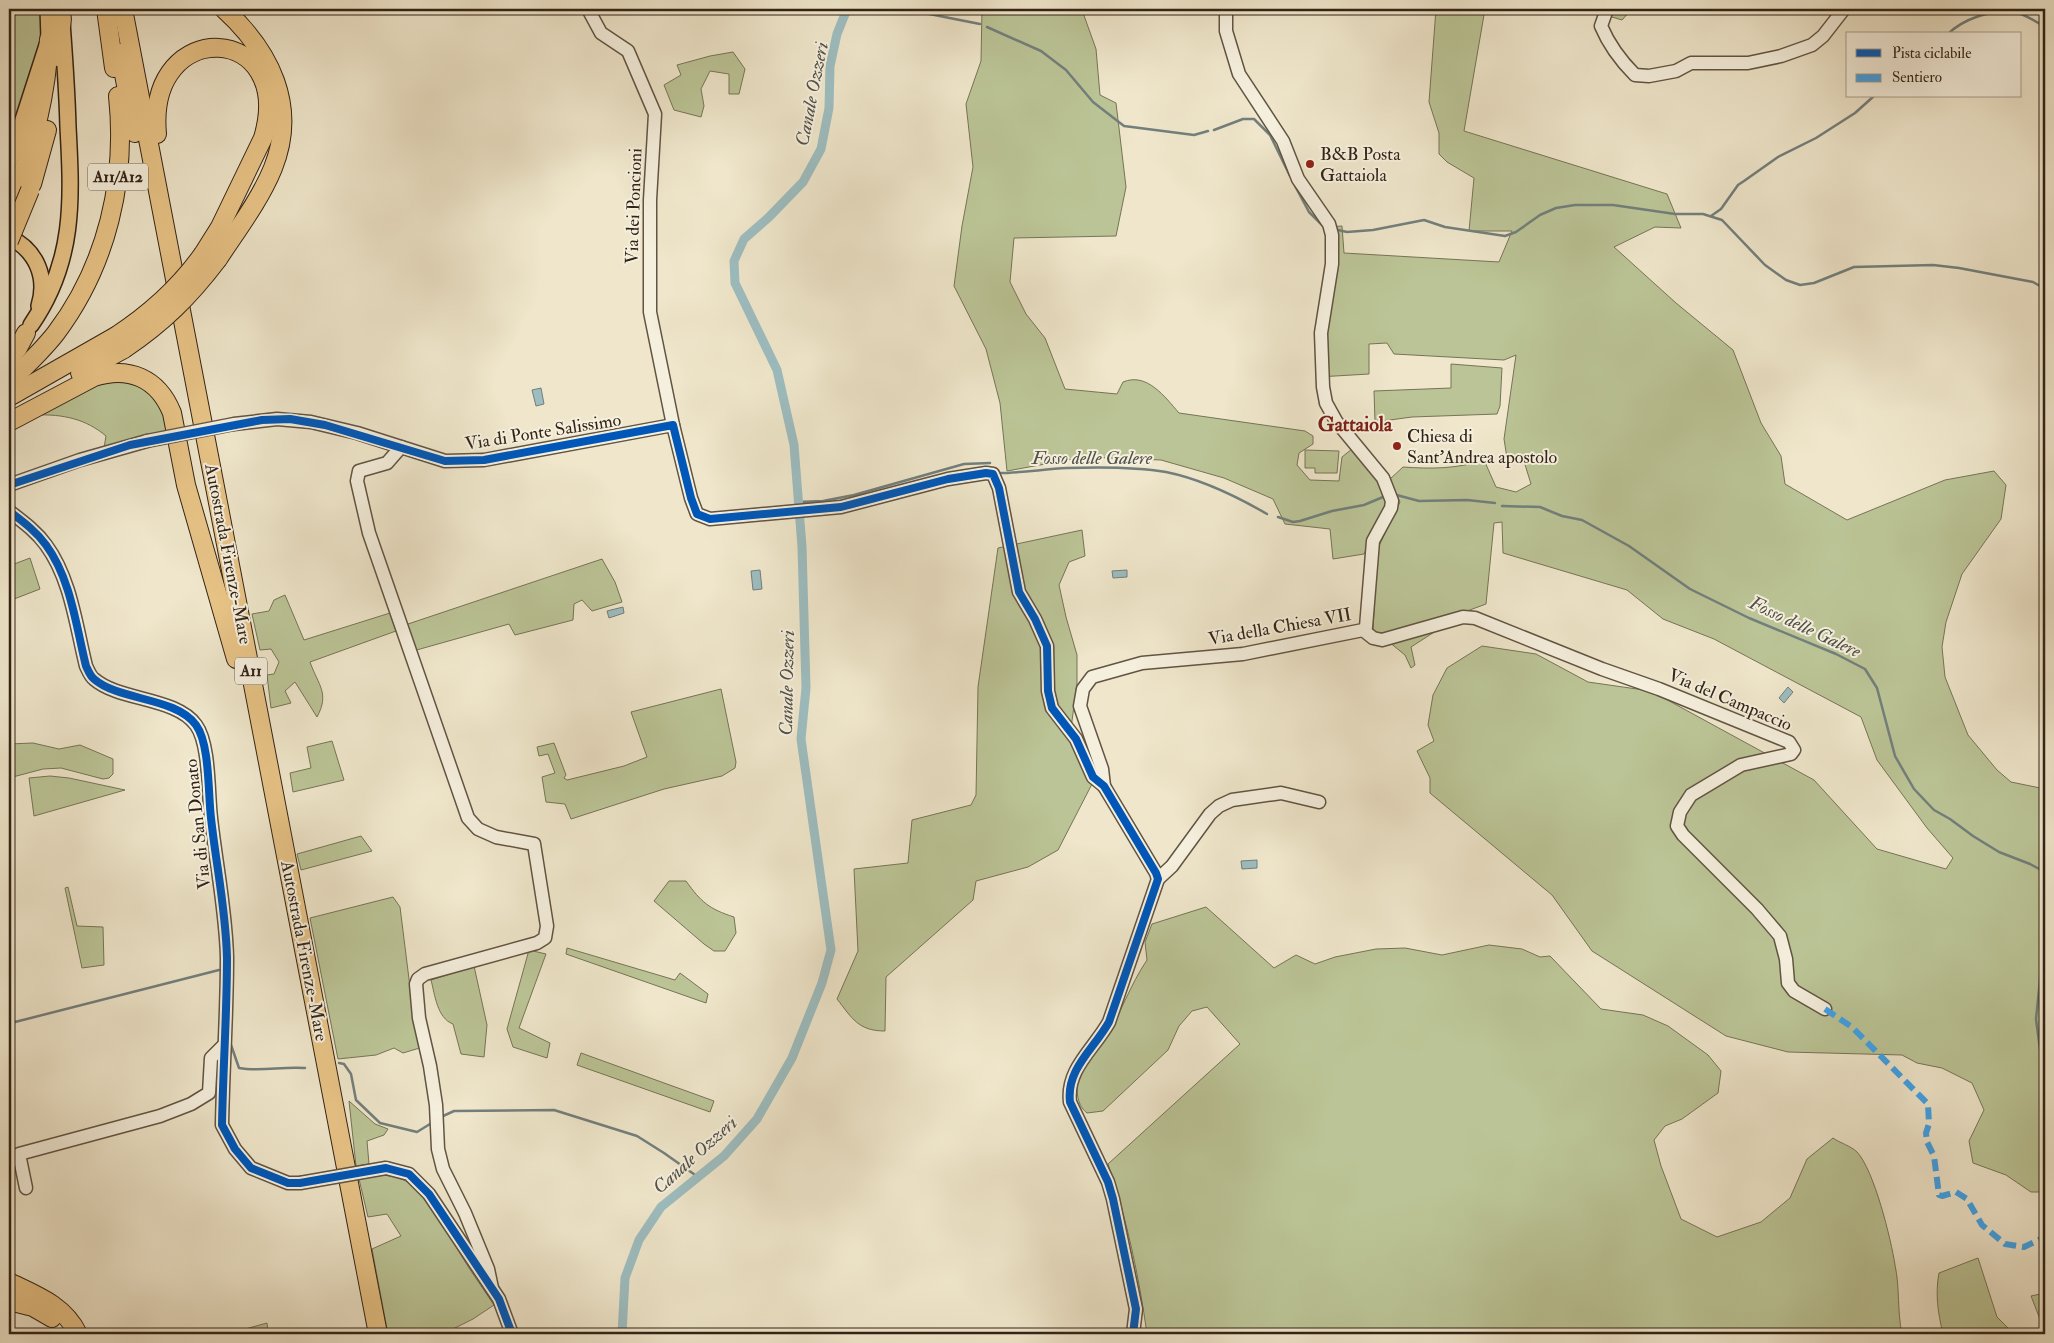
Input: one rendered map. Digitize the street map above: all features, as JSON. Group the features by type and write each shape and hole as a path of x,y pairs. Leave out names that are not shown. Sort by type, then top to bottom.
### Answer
{"highway":[{"name":"A11/A12","path":"9,382 31,361 56,332 87,282 96,263 108,228 117,186 120,136 118,99 106,9"},
{"name":"Autostrada Firenze-Mare","path":"111,9 366,1334"},
{"name":"Autostrada Firenze-Mare","path":"123,9 378,1334"},
{"path":"9,397 120,343 148,332 176,309 211,256 267,181 278,155 282,121 281,99 267,60 247,32 224,9"},
{"path":"9,210 24,188 47,131 56,79 57,12"},
{"path":"9,241 24,188 42,102 49,39"},
{"path":"168,244 165,190 156,122 159,93 169,73 187,55 210,48 234,51 249,60 261,74 268,96 268,115 263,138 220,227 211,256"},
{"path":"9,360 29,329"},
{"path":"9,411 120,343"},
{"path":"9,422 94,377 106,373 117,372 135,375 158,389 168,403 172,413 186,485 236,659"},
{"path":"9,1282 57,1307 72,1323 78,1334"},
{"path":"9,1301 41,1310 56,1322 65,1334"}],"main road":[{"path":"9,163 57,12"},
{"path":"9,346 29,329 48,300 64,254 70,216 70,168 57,12"},
{"path":"9,237 29,252 37,263 41,274 41,299 29,329"}],"street":[{"name":"Via dei Poncioni","path":"588,9 601,33 628,51 655,114 650,200 650,312 673,425"},
{"name":"Via della Chiesa VII","path":"1104,786 1102,769 1080,706 1083,689 1092,677 1142,663 1242,654 1363,630 1366,627 1373,541 1391,508 1392,501 1384,478 1336,421 1326,403 1323,387 1321,333 1332,264 1332,235 1328,224 1298,179 1284,141 1239,74 1226,31 1226,9"},
{"path":"1606,9 1601,26 1607,41 1622,62 1635,75 1649,76 1676,71 1691,63 1748,63 1781,56 1812,45 1823,36 1844,9"},
{"name":"Via di Ponte Salissimo","path":"9,484 80,460 147,441 234,424 277,419 311,422 445,460 484,460 673,425"},
{"path":"673,425 691,498 697,514 710,519 841,507 948,479 986,473 993,474 999,488 1019,592 1048,646 1048,691 1052,708 1076,739 1093,777 1104,786 1158,879"},
{"path":"401,447 387,463 359,471 357,481 369,533 468,818 478,830 496,837 534,844 547,926 546,938 537,943 425,974 418,979 416,984 419,1018 430,1066 436,1105 438,1149 443,1169 465,1213 488,1268 492,1288 499,1299 512,1334"},
{"name":"Via di San Donato","path":"9,511 26,524 46,545 62,574 86,666 93,678 105,686 190,717 198,727 206,752 211,818 227,958 222,1125 235,1149 251,1168 288,1183 300,1183 386,1168 409,1174 429,1194 492,1288"},
{"name":"Via del Campaccio","path":"1363,630 1372,638 1382,640 1463,618 1475,618 1602,669 1660,689 1789,742 1794,750 1792,754 1742,766 1692,795 1680,812 1677,826 1683,836 1757,909 1780,936 1786,959 1788,983 1794,991 1825,1009"},
{"path":"1132,1334 1136,1309 1113,1199 1108,1182 1070,1102 1070,1081 1080,1062 1109,1022 1158,879 1172,866 1210,814 1219,806 1232,800 1281,793 1319,802"},
{"path":"26,1188 19,1154 160,1116 191,1104 209,1093 211,1058 224,1045"}],"green space":[{"path":"9,9 43,9 42,44 9,151"},
{"path":"982,9 1082,10 1096,49 1100,95 1116,103 1126,187 1116,236 1014,238 1010,282 1026,314 1045,338 1065,389 1117,394 1123,382 1140,380 1155,388 1179,413 1305,431 1313,436 1313,444 1299,453 1297,465 1310,480 1339,481 1342,457 1352,449 1372,471 1389,501 1364,554 1333,559 1330,529 1285,524 1273,499 1224,478 1161,460 1084,457 1007,471 1000,403 986,349 954,286 962,226 973,167 966,104 981,61"},
{"path":"1436,9 1485,9 1464,131 1667,194 1681,228 1655,227 1614,247 1676,303 1733,350 1761,423 1781,456 1785,484 1847,520 1945,480 1994,471 2006,485 2001,519 1962,574 1946,622 1942,647 1945,677 1968,735 1997,770 2011,782 2045,789 2045,1192 2031,1192 2006,1175 1973,1163 1969,1141 1984,1110 1972,1083 1942,1068 1917,1063 1902,1055 1788,1052 1726,1036 1592,951 1552,895 1430,793 1430,778 1417,751 1434,741 1428,725 1433,695 1447,668 1482,646 1536,654 1588,682 1651,691 1814,780 1877,849 1946,869 1953,858 1927,828 1877,760 1861,717 1714,639 1663,619 1627,590 1503,553 1502,522 1494,523 1486,604 1467,611 1411,647 1415,665 1411,668 1405,655 1373,629 1377,550 1400,502 1389,480 1403,467 1444,468 1484,460 1496,487 1516,492 1531,484 1523,458 1507,458 1504,439 1516,355 1504,360 1394,354 1387,343 1369,344 1369,374 1318,377 1330,245 1325,227 1342,226 1344,253 1499,262 1512,231 1469,231 1474,178 1447,162 1439,154 1439,133 1429,102"},
{"path":"1585,9 1632,9 1622,20"},
{"path":"733,52 745,69 739,94 729,94 729,74 710,71 701,89 704,106 701,117 674,110 664,85 681,75 677,65"},
{"path":"1451,364 1502,368 1500,406 1497,414 1412,417 1375,422 1374,391 1451,388"},
{"path":"121,377 154,393 165,416 168,431 104,448 106,436 90,425 56,415 36,415 89,387"},
{"path":"1305,450 1339,451 1337,473 1315,473 1315,468 1305,468"},
{"path":"1082,530 1085,556 1069,562 1059,585 1077,655 1077,683 1070,736 1092,784 1058,850 1028,867 976,881 973,900 886,977 885,1031 868,1029 856,1022 837,999 858,951 854,869 908,863 912,820 971,805 976,795 978,687 998,548"},
{"path":"30,558 40,589 9,601 9,566"},
{"path":"602,559 615,582 622,602 592,611 582,600 574,604 573,620 515,635 509,624 413,651 405,625"},
{"path":"285,595 304,640 390,613 396,631 310,662 323,695 323,702 317,717 295,682 285,691 291,703 271,708 267,675 274,674 279,662 271,649 260,650 252,614 269,611 274,600"},
{"path":"721,689 736,762 735,768 722,776 664,789 571,819 565,804 546,802 542,777 555,773 548,754 539,756 537,747 554,743 566,775 564,778 567,780 624,766 647,757 631,712"},
{"path":"332,741 344,780 293,792 290,773 311,768 307,747"},
{"path":"33,743 59,749 80,745 113,759 113,774 109,778 103,779 61,768 43,769 9,778 9,744"},
{"path":"50,776 69,778 125,790 34,816 29,778"},
{"path":"361,836 372,851 301,870 297,854"},
{"path":"669,881 686,881 706,904 734,917 736,933 725,951 714,951 704,944 654,901"},
{"path":"68,887 77,926 103,927 104,965 82,968 65,888"},
{"path":"393,897 400,907 410,987 423,1047 403,1053 394,1048 376,1055 338,1059 310,918"},
{"path":"1206,907 1274,968 1296,955 1315,964 1335,957 1376,949 1405,948 1442,955 1489,945 1522,949 1540,957 1550,956 1601,1009 1643,1015 1668,1026 1708,1055 1721,1071 1718,1093 1682,1119 1665,1126 1654,1140 1661,1166 1681,1219 1717,1237 1761,1222 1790,1198 1807,1159 1833,1138 1857,1152 1870,1174 1886,1223 1893,1253 1897,1274 1902,1334 1147,1334 1132,1248 1108,1164 1240,1044 1207,1007 1192,1011 1179,1026 1168,1050 1103,1111 1087,1113 1078,1099 1077,1087 1083,1066 1111,1029 1147,960 1145,942 1152,924"},
{"path":"567,948 675,980 680,973 708,994 706,1003 566,954"},
{"path":"529,950 546,954 519,1028 550,1043 547,1058 513,1047 507,1029"},
{"path":"474,966 487,1025 484,1057 461,1054 453,1024 443,1017 440,1011 431,980"},
{"path":"581,1053 714,1101 710,1112 577,1065"},
{"path":"349,1101 375,1124 388,1129 384,1135 367,1141 369,1164 356,1166"},
{"path":"384,1175 397,1177 413,1184 436,1214 494,1305 473,1319 443,1334 388,1334 372,1249 401,1236 387,1214 368,1217 359,1179"},
{"path":"1978,1258 1997,1317 2014,1334 1943,1334 1938,1304 1937,1288 1939,1273"},
{"path":"2045,1293 2045,1332 2031,1296"},
{"path":"267,1323 268,1331 262,1334 227,1334"}],"water":[{"path":"541,388 544,404 536,406 532,390"},
{"path":"760,570 762,589 753,590 751,571"},
{"path":"1127,570 1127,577 1113,578 1112,571"},
{"path":"623,607 624,613 609,618 607,611"},
{"path":"1788,687 1793,692 1784,703 1779,698"},
{"path":"1257,860 1257,868 1242,869 1241,861"}],"waterway":[{"name":"Canale Ozzeri","path":"622,1334 625,1278 639,1240 661,1207 724,1156 757,1119 792,1058 822,983 831,950 801,739 806,688 802,547 794,445 777,370 735,283 734,261 744,239 769,217 803,182 821,149 829,108 830,66 837,34 847,9"},
{"path":"904,9 980,24"},
{"path":"1950,32 1978,16 2005,11 2030,18 2045,27"},
{"path":"987,27 1041,51 1066,70 1093,102 1124,126 1194,135 1208,131"},
{"path":"1711,216 1721,209 1738,185 1778,157 1816,138 1855,113 1872,98"},
{"path":"1214,130 1243,119 1254,119 1270,135 1290,176"},
{"path":"1294,184 1309,212 1323,226"},
{"path":"1338,230 1347,232 1373,230 1424,220 1445,227 1505,236 1516,232 1540,215 1556,208 1575,205 1613,205 1675,214 1703,214 1722,220 1765,265 1786,280 1800,285 1814,283 1854,267 1933,265 2033,282 2045,289"},
{"name":"Fosso delle Galere","path":"798,502 823,501 854,495 964,464 990,463"},
{"name":"Fosso delle Galere","path":"999,473 1091,468 1155,470 1179,475 1218,489 1267,514"},
{"name":"Fosso delle Galere","path":"1393,494 1419,501 1467,500 1495,503"},
{"name":"Fosso delle Galere","path":"1278,517 1293,522 1300,521 1332,511 1364,505 1383,497"},
{"name":"Fosso delle Galere","path":"1502,506 1540,507 1562,516 1582,520 1629,546 1690,589 1749,618 1836,654 1865,669 1877,688 1895,756 1914,789 1934,810 1973,836 1999,852 2045,872"},
{"path":"2045,874 2040,980 2036,1019 2045,1087"},
{"path":"9,1017 15,1022 219,970"},
{"path":"230,1042 239,1068 305,1068"},
{"path":"339,1063 344,1064 351,1074 356,1100 380,1123 417,1132 430,1124"},
{"path":"441,1117 454,1111 554,1110 637,1136 698,1177"}],"marked path":[{"path":"1825,1009 1852,1027 1928,1104 1929,1124 1926,1133 1927,1142 1934,1156 1939,1195 1942,1196 1956,1192 1967,1199 1982,1225 2005,1244 2024,1247 2045,1237"}],"cycle path":[{"path":"9,485 130,445 262,420 290,419 325,425 445,461 484,460 673,425 691,498 697,514 710,519 841,507 948,479 986,473 993,474 999,488 1019,592 1035,619 1047,646 1048,691 1052,708 1076,739 1093,777 1104,786 1158,879 1109,1022 1082,1060 1072,1079 1070,1090 1070,1102 1108,1182 1113,1199 1136,1309 1133,1334"},
{"path":"9,511 38,535 54,558 72,603 86,666 93,678 118,692 175,709 187,716 201,733 208,770 211,818 223,905 227,958 222,1125 235,1149 251,1168 288,1183 300,1183 386,1168 409,1174 429,1194 499,1299 512,1334"}],"place":[{"name":"B&B Posta Gattaiola","path":"1310,164"},
{"name":"Chiesa di Sant'Andrea apostolo","path":"1397,446"}],"district":[{"name":"Gattaiola","path":"1355,424"}]}
